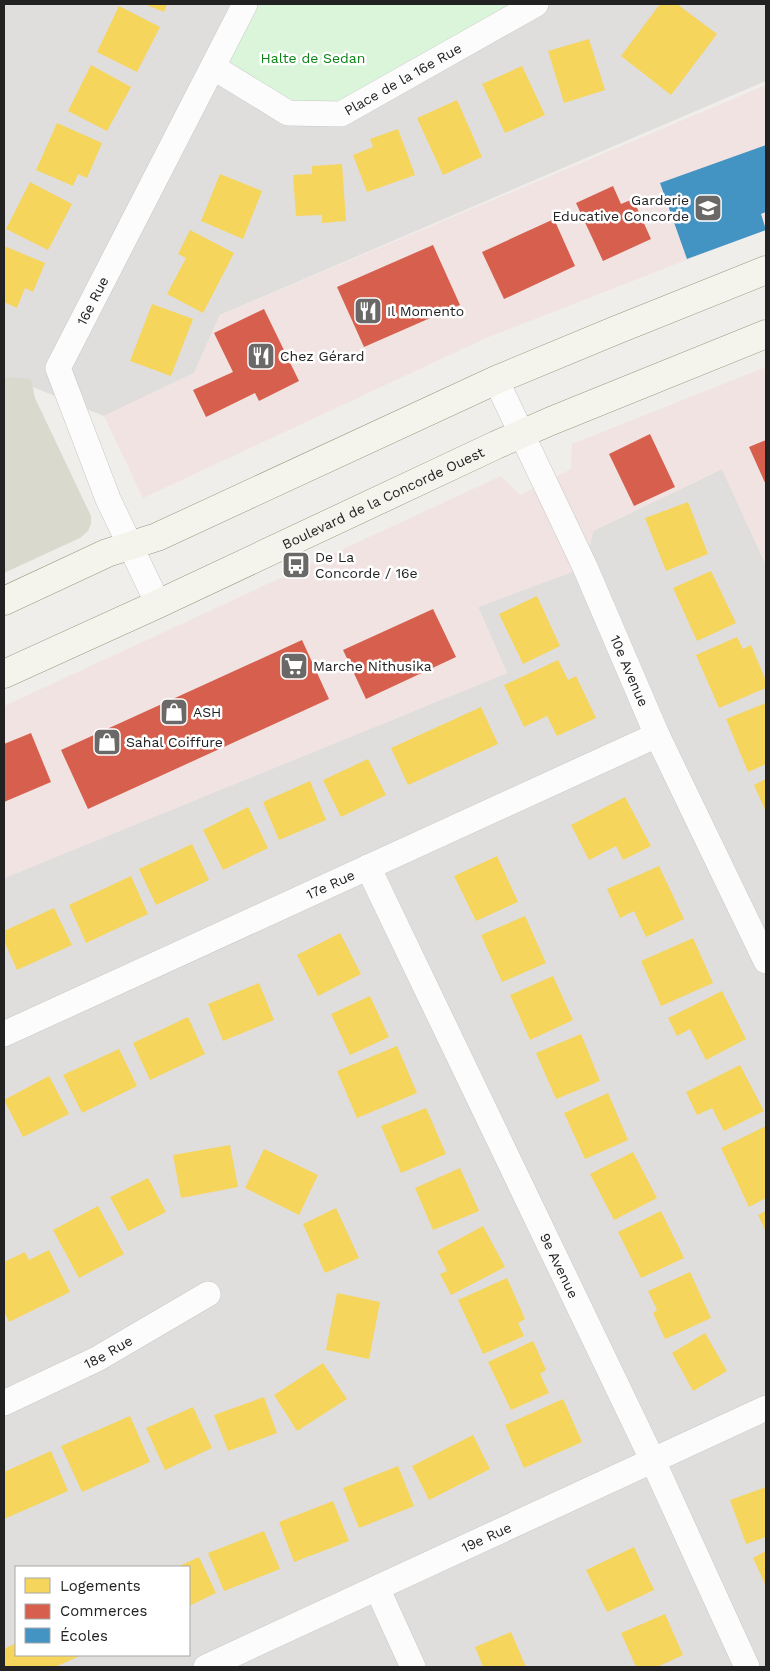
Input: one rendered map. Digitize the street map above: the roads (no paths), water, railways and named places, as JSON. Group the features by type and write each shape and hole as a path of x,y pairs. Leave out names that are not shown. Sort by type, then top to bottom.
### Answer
{"street":[{"name":"16e Rue","path":"158,604 108,499 58,368 245,4"},
{"name":"Place de la 16e Rue","path":"213,67 288,113 341,114 536,4"},
{"path":"4,601 107,553 157,537 496,380 766,270"},
{"name":"Boulevard de la Concorde Ouest","path":"4,674 522,434 766,334"},
{"name":"10e Avenue","path":"496,380 585,567 657,735 766,961"},
{"name":"17e Rue","path":"4,1034 657,735"},
{"name":"9e Avenue","path":"368,867 653,1461 747,1667"},
{"name":"18e Rue","path":"4,1403 97,1359 208,1294"},
{"name":"19e Rue","path":"206,1667 766,1408"},
{"path":"377,1588 413,1667"}],"place":[{"name":"Garderie Educative Concorde","path":"708,208"},
{"name":"Il Momento","path":"368,311"},
{"name":"Chez Gérard","path":"261,356"},
{"name":"De La Concorde / 16e","path":"296,565"},
{"name":"Marche Nithusika","path":"294,666"},
{"name":"ASH","path":"174,712"},
{"name":"Sahal Coiffure","path":"107,742"}],"park label":[{"name":"Halte de Sedan","path":"313,58"}]}
